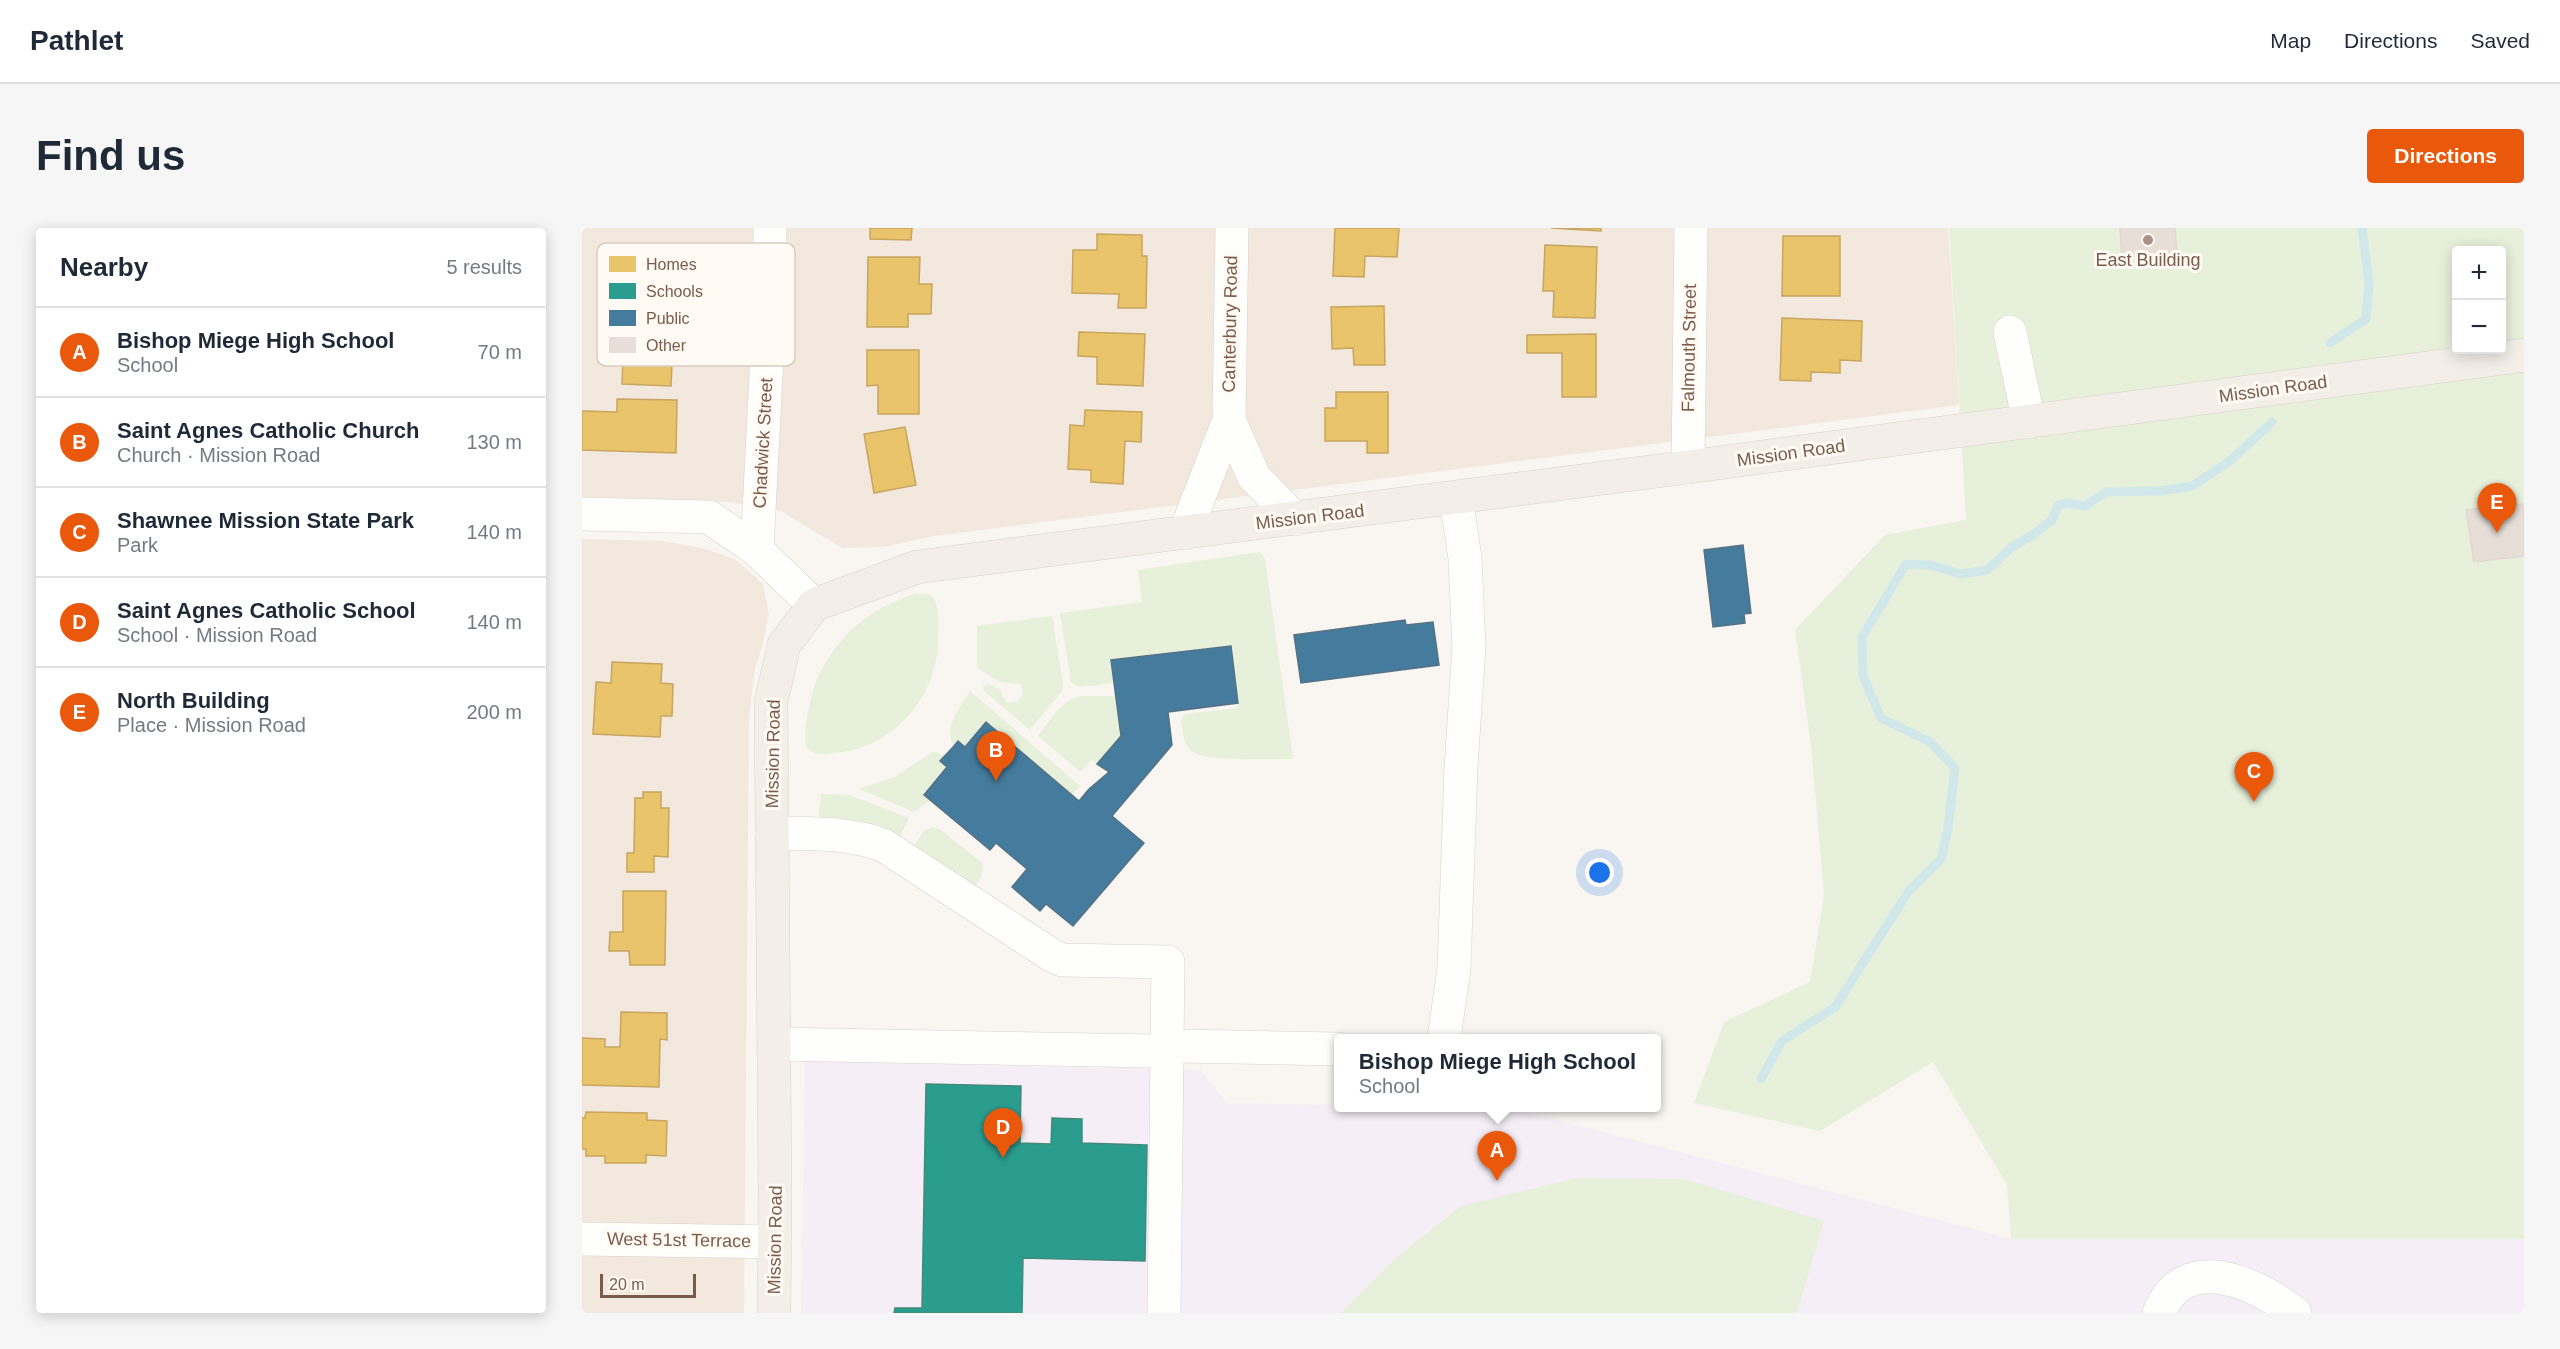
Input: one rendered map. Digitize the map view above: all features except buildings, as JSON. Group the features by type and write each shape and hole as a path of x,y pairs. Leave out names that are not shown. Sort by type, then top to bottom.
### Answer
{"main road":[{"name":"Mission Road","path":"774,1313 776,1242 771,702 784,645 814,604 918,567 1456,498 2524,355"}],"street":[{"name":"Chadwick Street","path":"770,228 770,243"},
{"name":"Canterbury Road","path":"1185,533 1229,420 1232,228"},
{"name":"Falmouth Street","path":"1688,467 1691,228"},
{"path":"2010,332 2029,422"},
{"name":"Chadwick Street","path":"757,550 766,366"},
{"name":"Canterbury Road","path":"1229,420 1254,477 1295,519"},
{"path":"1445,1034 1454,969 1461,767 1469,647 1465,558 1456,498"},
{"path":"582,514 709,517 757,550 814,604"},
{"path":"772,833 842,834 861,837 883,845 1062,960 1168,962 1175,1048 1164,1313"},
{"path":"775,1044 1149,1051 1175,1048 1334,1049"},
{"name":"West 51st Terrace","path":"582,1239 776,1242"},
{"path":"2159,1313 2165,1299 2185,1281 2213,1276 2243,1281 2272,1296 2295,1313"}],"shaded area":[{"path":"582,228 1948,228 1959,405 934,536 883,547 842,548 781,511 729,502 582,497"},
{"path":"582,539 662,541 706,549 736,560 763,584 769,614 755,668 749,716 744,1313 582,1313"},
{"path":"805,1061 1201,1070 1226,1103 1334,1105 1334,1112 1527,1112 2011,1239 2524,1239 2524,1313 801,1313"}],"green space":[{"path":"1949,228 2524,228 2524,1239 2011,1239 2007,1185 1933,1062 1820,1131 1694,1103 1724,1022 1810,982 1824,895 1811,745 1795,630 1885,535 1966,520"},
{"path":"1260,552 1265,559 1293,759 1209,757 1198,755 1186,745 1181,720 1185,714 1238,708 1230,646 1112,660 1114,683 1079,687 1071,682 1060,613 1142,602 1138,570"},
{"path":"917,593 932,596 938,615 937,658 922,697 894,730 876,741 856,749 834,753 814,753 808,749 805,736 812,693 826,662 846,635 858,624 884,607"},
{"path":"1052,616 1063,683 1062,691 1030,730 984,691 983,687 989,684 1000,690 1007,703 1017,702 1023,695 1021,684 1000,682 977,668 977,626"},
{"path":"970,691 1080,786 1072,795 986,723 965,747 958,741 954,746 950,732 951,725"},
{"path":"1116,696 1121,736 1097,764 1092,759 1082,771 1079,771 1038,736 1063,705 1076,697"},
{"path":"932,752 945,757 947,767 931,800 914,812 859,789 895,777"},
{"path":"821,794 849,795 909,818 898,841 818,822"},
{"path":"934,827 941,830 983,864 982,875 975,888 913,847 925,830"},
{"path":"1577,1178 1685,1179 1824,1221 1797,1313 1341,1313 1398,1256 1461,1206"}],"waterway":[{"path":"2330,343 2366,319 2369,283 2362,228"},
{"path":"1761,1079 1782,1041 1835,1007 1908,892 1941,859 1948,828 1955,768 1930,742 1881,718 1863,676 1862,637 1906,564 1931,565 1961,574 1987,570 2012,547 2033,535 2052,520 2058,505 2067,503 2085,506 2106,492 2159,491 2192,486 2230,461 2272,422"}],"place":[{"name":"East Building","path":"2148,240"},
{"name":"North Building","path":"2497,533"},
{"name":"Saint Agnes Catholic Church","path":"996,781"},
{"name":"Shawnee Mission State Park","path":"2254,802"},
{"name":"Saint Agnes Catholic School","path":"1003,1158"},
{"name":"Bishop Miege High School","path":"1497,1181"}]}
